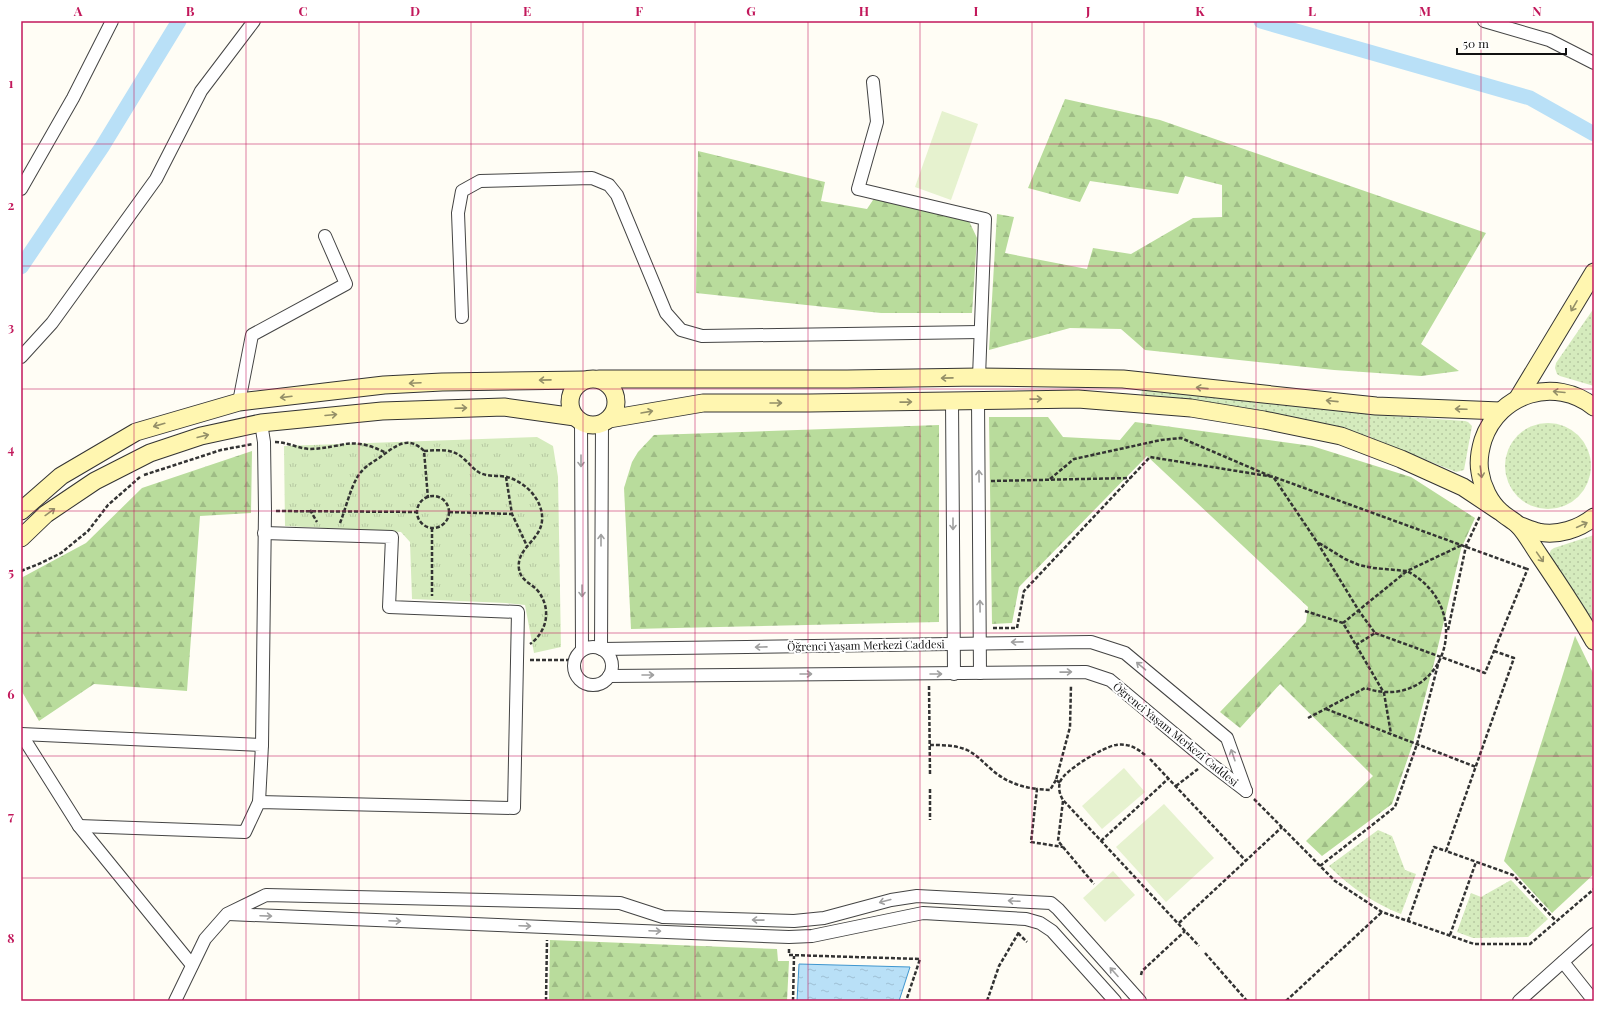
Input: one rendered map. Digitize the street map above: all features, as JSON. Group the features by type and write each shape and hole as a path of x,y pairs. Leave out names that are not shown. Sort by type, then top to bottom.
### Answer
{"street":[{"path":"21,189 73,98 112,21"},
{"path":"21,357 52,323 156,179 201,91 254,21"},
{"path":"1484,21 1550,40 1594,63"},
{"path":"873,82 877,122 858,189 985,219 979,377"},
{"path":"462,317 458,213 462,191 480,182 592,178 609,185 617,196 666,313 681,330 702,336 980,332"},
{"path":"239,402 252,335 346,284 325,236"},
{"path":"1518,398 1594,272"},
{"path":"21,511 61,476 136,432 239,402 384,385 442,382 591,380 979,377 1123,379 1376,406 1500,411"},
{"path":"578,655 586,648 594,647 602,649 612,663 609,676 599,684 586,684 576,675 574,668 578,655 578,419 570,403 570,396 578,384 591,380 611,387 616,400 616,407 605,421 602,649"},
{"path":"1499,511 1486,493 1480,472 1480,450 1487,429 1500,411 1518,398 1540,391 1563,392 1585,400 1594,407"},
{"path":"21,538 46,514 95,481 150,452 201,436 261,423 382,411 504,407 578,419 588,425 596,425 605,421 703,403 1078,399 1191,408 1272,421 1341,436 1401,459 1463,487 1518,525 1539,532 1562,532 1584,525 1594,517"},
{"path":"978,400 980,673"},
{"path":"952,401 954,674"},
{"path":"79,826 245,832 259,802 262,745 264,533 264,442 261,423"},
{"path":"1518,525 1581,618 1594,641"},
{"path":"259,802 514,808 518,657 518,612 390,607 392,537 264,533"},
{"name":"Öğrenci Yaşam Merkezi Caddesi","path":"602,649 1091,642 1125,653 1227,738 1246,791"},
{"name":"Öğrenci Yaşam Merkezi Caddesi","path":"609,676 1086,672 1110,680 1207,762 1246,791"},
{"path":"21,734 262,745"},
{"path":"21,734 79,826 192,965"},
{"path":"175,1001 205,939 227,914 266,895 620,903 663,917 794,921 824,918 891,900 917,896 1051,903 1140,1001"},
{"path":"227,914 789,937 812,936 923,913 1026,919 1040,923 1052,930 1115,1001"},
{"path":"1519,1001 1594,934"},
{"path":"1563,962 1594,1001"}],"path":[{"path":"1050,480 1074,458 1161,440 1181,438 1274,478 1527,569"},
{"path":"21,571 62,553 88,531 108,505 140,476 220,450 264,442 283,442 294,446 319,449 339,445 367,445 386,453"},
{"path":"337,528 345,511 357,477 366,467 395,446 405,443 416,444 424,451 428,498"},
{"path":"424,451 451,451 463,458 478,472 492,476 506,477 518,482 526,487 538,500 541,507 542,523 536,537 527,546 521,556 519,569 525,582 537,590 545,603 545,626 538,639 518,657"},
{"path":"980,629 1017,628 1024,592 1150,457 1274,478 1317,542 1359,611 1375,633 1485,673 1527,569 1532,564"},
{"path":"506,477 512,514 527,546"},
{"path":"979,481 1130,478"},
{"path":"433,497 444,501 449,512 447,521 443,525 432,528 423,525 418,512 420,505 428,498 433,497"},
{"path":"310,510 318,524"},
{"path":"264,511 310,510 418,512"},
{"path":"449,512 512,514"},
{"path":"1320,866 1395,807 1417,744 1446,640 1466,546 1481,514"},
{"path":"432,528 432,609"},
{"path":"1317,542 1332,552 1359,564 1374,568 1407,571 1425,583 1438,599 1446,619 1446,640"},
{"path":"1344,623 1407,571 1462,545"},
{"path":"1305,611 1344,623 1384,692 1392,734"},
{"path":"1356,645 1375,633"},
{"path":"1446,851 1514,658 1494,651"},
{"path":"518,657 578,655"},
{"path":"1308,718 1365,688 1384,692 1403,690 1420,682 1434,669 1441,657"},
{"path":"930,745 952,746 968,751 984,761 1000,776 1019,786 1050,790 1056,780 1070,727 1071,672"},
{"path":"929,674 930,774"},
{"path":"1326,709 1476,766"},
{"path":"1145,755 1133,747 1125,745 1109,746 1066,774 1060,782 1059,792 1063,800 1199,946"},
{"path":"1150,759 1246,861"},
{"path":"1176,786 1207,762"},
{"path":"1101,841 1169,778"},
{"path":"1056,780 1060,782"},
{"path":"930,789 930,820"},
{"path":"1036,789 1031,842 1063,847"},
{"path":"1246,791 1335,881 1382,912 1474,944 1530,944 1594,889"},
{"path":"1063,800 1058,841 1094,884"},
{"path":"1179,923 1282,827"},
{"path":"1408,921 1434,847 1513,875 1556,921"},
{"path":"1450,935 1476,862"},
{"path":"1286,1001 1382,912"},
{"path":"987,1001 999,966 1026,919"},
{"path":"546,1001 547,927"},
{"path":"1142,975 1142,971 1185,931"},
{"path":"1018,933 1027,942"},
{"path":"789,937 789,956 920,959 906,1001"},
{"path":"1205,953 1247,1001"},
{"path":"793,1001 794,956"}],"green space":[{"path":"1065,99 1160,120 1486,233 1421,344 1459,371 1421,376 1334,370 1145,350 1121,329 1070,328 989,350 997,214 1014,217 1005,253 1087,269 1093,248 1131,254 1193,218 1222,217 1222,185 1185,176 1178,194 1090,181 1080,202 1028,188"},
{"path":"942,111 978,124 951,200 915,187"},
{"path":"698,151 825,182 821,201 867,209 875,197 968,219 977,238 972,313 881,313 696,293"},
{"path":"1594,308 1594,386 1560,376 1557,374 1555,368 1556,363"},
{"path":"1142,390 1365,414 1465,421 1472,426 1464,470 1456,472 1367,436 1295,419 1141,395"},
{"path":"989,417 1048,417 1063,437 1120,440 1135,422 1312,446 1411,477 1475,518 1461,549 1435,659 1412,746 1392,804 1322,856 1306,841 1373,776 1280,684 1240,728 1220,712 1306,622 1308,607 1147,456 1019,587 1012,623 992,624"},
{"path":"1548,423 1564,426 1572,430 1584,442 1588,450 1591,466 1588,482 1584,490 1572,502 1564,506 1548,509 1532,506 1524,502 1512,490 1508,482 1505,466 1508,450 1512,442 1524,430 1532,426"},
{"path":"939,425 939,622 631,629 624,488 632,462 638,452 654,435"},
{"path":"537,437 553,446 558,477 561,647 534,653 525,605 412,599 410,542 401,532 285,526 284,446"},
{"path":"252,451 251,513 200,516 187,691 94,684 39,721 21,690 21,578 86,543 142,488"},
{"path":"1594,535 1594,632 1548,557 1551,550 1554,548"},
{"path":"1575,636 1594,675 1594,874 1552,913 1504,861"},
{"path":"1124,768 1145,792 1102,829 1082,806"},
{"path":"1164,804 1214,858 1166,902 1116,847"},
{"path":"1378,830 1392,836 1405,870 1416,874 1401,914 1362,894 1329,866"},
{"path":"1113,871 1135,895 1105,922 1083,898"},
{"path":"1511,880 1548,919 1528,937 1473,938 1457,932 1471,893 1481,897"},
{"path":"550,940 777,949 778,961 789,961 787,1001 549,1001"}],"water":[{"path":"799,964 910,967 899,1001 797,1001"}],"waterway":[{"path":"21,267 102,147 179,21"},
{"path":"1261,21 1530,98 1594,134"}]}
